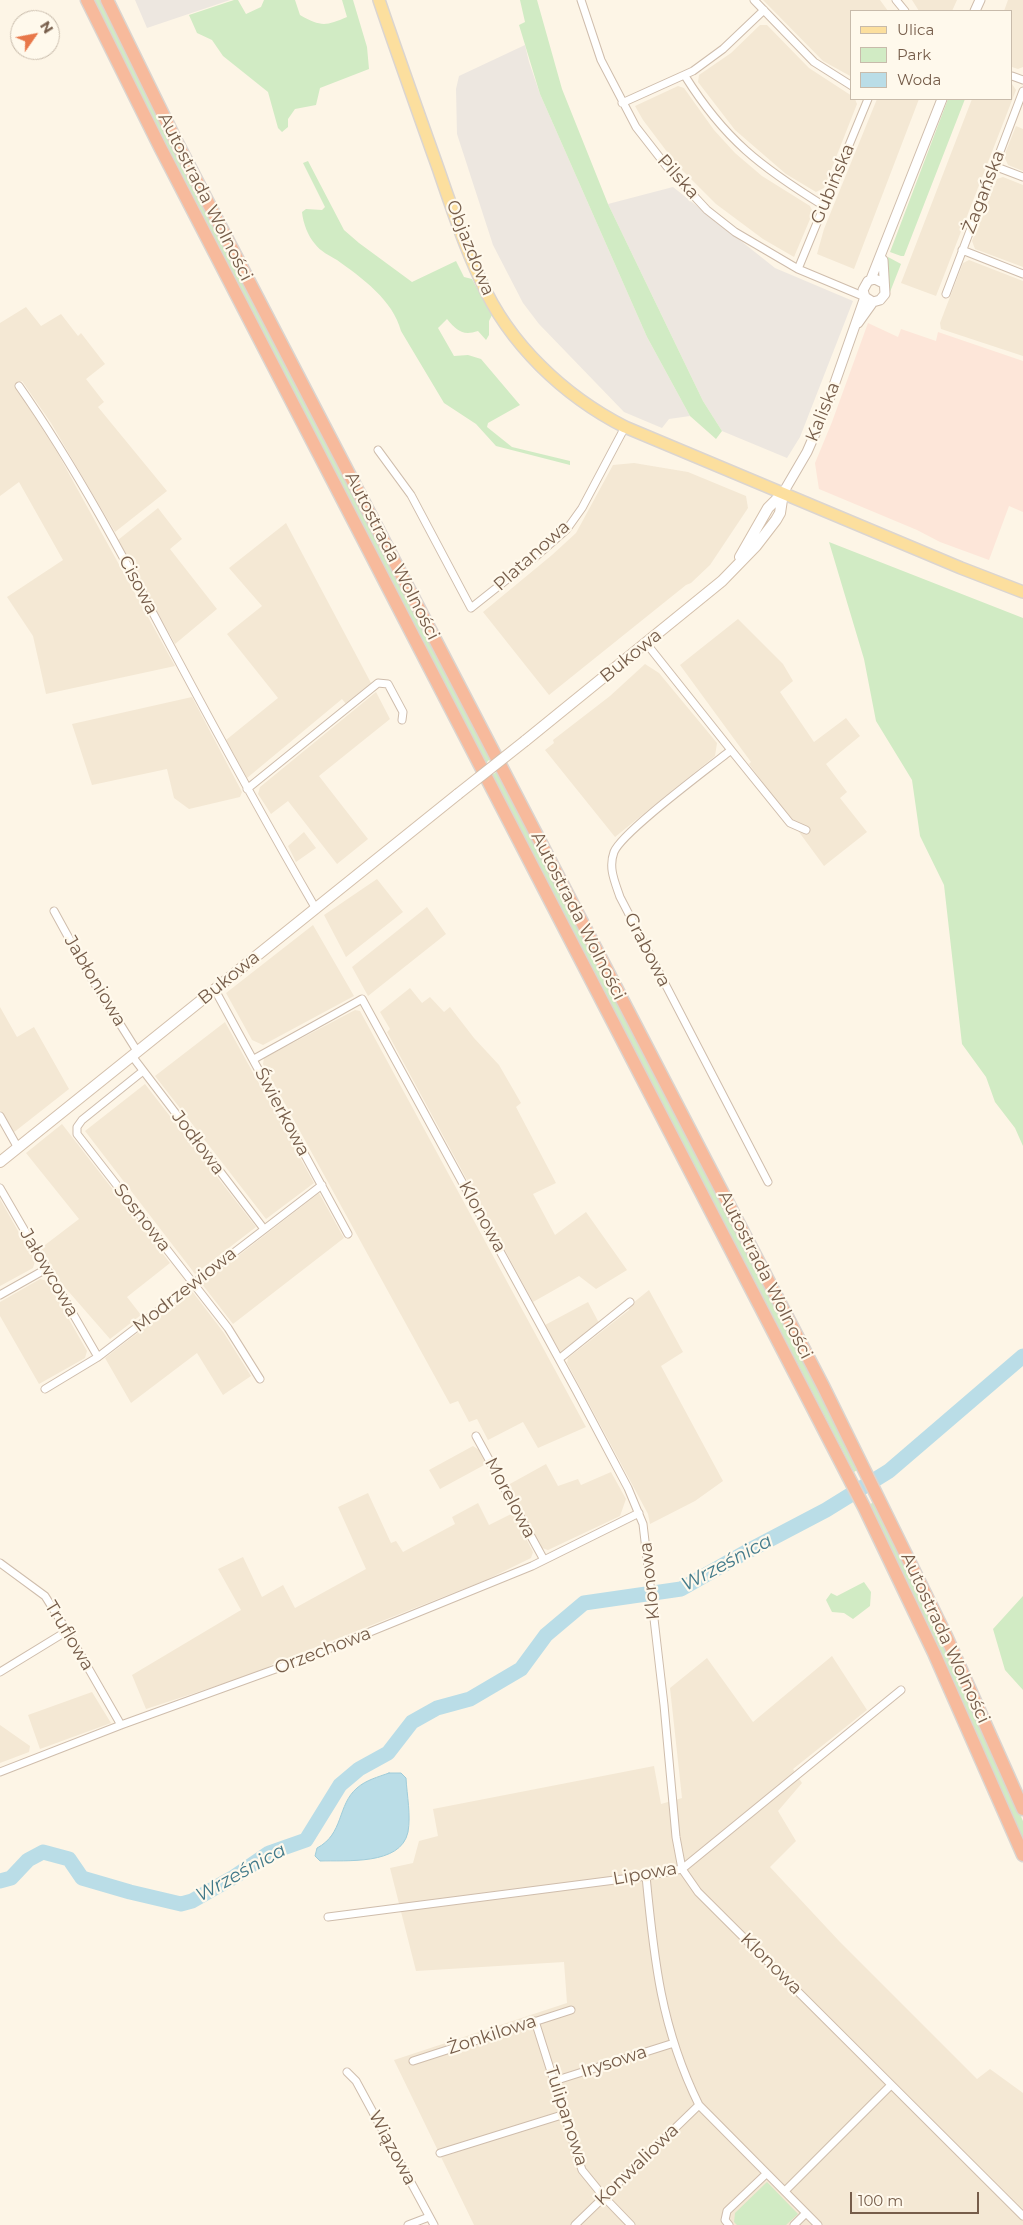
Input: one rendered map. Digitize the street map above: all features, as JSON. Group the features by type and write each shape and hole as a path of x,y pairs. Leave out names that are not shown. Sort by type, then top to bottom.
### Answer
{"highway":[{"name":"Autostrada Wolności","path":"87,0 169,164 849,1476 934,1653 1023,1855"},
{"name":"Autostrada Wolności","path":"107,0 181,149 864,1466 946,1636 1023,1809"}],"main road":[{"name":"Objazdowa","path":"379,0 472,261 493,305 520,343 552,376 584,402 625,427 1023,592"},
{"name":"Bukowa","path":"0,1162 708,593 756,546 776,520 780,513 783,493"}],"street":[{"name":"Pilska","path":"581,0 601,60 636,127 660,159 707,210 735,232 798,269 864,297"},
{"path":"754,0 814,62 850,85"},
{"path":"896,0 904,10"},
{"path":"622,103 684,76 723,49 764,10"},
{"path":"684,76 732,139 776,177 824,206"},
{"name":"Żagańska","path":"946,294 1023,91"},
{"name":"Gubińska","path":"798,269 868,100"},
{"path":"883,253 885,294 880,300 874,302 864,297 863,290 883,253 942,100"},
{"path":"994,166 1023,177"},
{"path":"962,250 1023,274"},
{"path":"846,290 858,288 868,281 878,280 883,283"},
{"name":"Kaliska","path":"783,493 812,442 855,327 857,314 864,297"},
{"name":"Kaliska","path":"855,327 874,302"},
{"name":"Cisowa","path":"19,386 54,436 121,554 247,789 316,908"},
{"name":"Platanowa","path":"378,450 411,495 471,608 567,529 582,508 625,427"},
{"path":"646,644 790,823 806,830"},
{"path":"247,789 378,683 388,684 403,712 402,720"},
{"name":"Grabowa","path":"731,750 628,834 614,851 611,870 620,897 768,1182"},
{"name":"Jabłoniowa","path":"54,911 134,1054"},
{"name":"Świerkowa","path":"215,990 348,1234"},
{"name":"Klonowa","path":"254,1059 362,999 559,1359 628,1488 643,1524 676,1837 682,1869 698,1892 1023,2216"},
{"name":"Jodłowa","path":"134,1054 143,1071 264,1229"},
{"name":"Sosnowa","path":"143,1071 82,1120 77,1134 228,1328 260,1379"},
{"path":"0,1116 18,1148"},
{"name":"Modrzewiowa","path":"45,1389 98,1357 322,1185"},
{"name":"Jałowcowa","path":"0,1188 98,1357"},
{"path":"0,1295 46,1269"},
{"path":"559,1359 630,1302"},
{"name":"Morelowa","path":"476,1436 544,1560"},
{"name":"Orzechowa","path":"0,1772 121,1725 306,1658 544,1560 638,1513"},
{"name":"Truflowa","path":"0,1563 44,1596 68,1631 121,1725"},
{"path":"0,1672 68,1631"},
{"name":"Lipowa","path":"328,1917 646,1876 682,1869 901,1690"},
{"path":"646,1876 659,1990 674,2043 699,2105 818,2225"},
{"name":"Żonkilowa","path":"414,2061 571,2010"},
{"name":"Tulipanowa","path":"535,2021 582,2170 604,2197 631,2225"},
{"name":"Irysowa","path":"554,2081 674,2043"},
{"name":"Wiązowa","path":"347,2072 356,2081 434,2225"},
{"path":"785,2191 891,2085"},
{"name":"Konwaliowa","path":"575,2225 699,2105"},
{"path":"440,2153 565,2114"},
{"path":"730,2225 725,2220 727,2212 766,2174"},
{"path":"794,2225 806,2213"},
{"path":"408,2225 429,2217"}],"shaded area":[{"path":"135,0 230,0 147,28"},
{"path":"763,0 880,0 887,10 850,10 850,76 823,61"},
{"path":"912,0 957,0 952,10 918,10"},
{"path":"1008,0 1023,0 1023,67 1018,69 1013,67 1013,10 1004,10"},
{"path":"760,25 767,25 809,68 850,95 850,100 855,100 857,104 824,188 816,192 786,174 735,130 698,82 699,75 731,53"},
{"path":"525,45 540,94 647,337 690,416 669,419 662,428 624,412 539,324 523,303 493,245 457,134 456,89 459,76"},
{"path":"678,86 684,88 714,130 735,153 762,176 810,206 813,212 794,257 763,239 716,204 677,165 643,120 635,106"},
{"path":"1013,86 1016,90 1013,98"},
{"path":"877,100 919,100 854,269 817,254 824,229"},
{"path":"972,100 1012,100 936,296 901,283"},
{"path":"1016,126 1023,129 1023,171 1008,165 1004,156"},
{"path":"1003,177 1023,185 1023,267 975,249 972,241 997,179"},
{"path":"673,187 775,268 853,301 800,437 787,458 722,431 703,401 608,204"},
{"path":"969,260 1023,281 1023,356 941,329 940,323 963,263"},
{"path":"26,307 41,326 61,314 78,336 81,333 105,364 86,379 104,402 98,407 167,491 115,532 51,423 22,381 15,386 57,452 175,666 46,694 33,636 7,597 63,560 19,482 0,496 0,323"},
{"path":"868,323 898,337 901,329 936,341 938,332 1023,361 1023,512 1009,506 989,560 940,542 917,530 819,489 815,463"},
{"path":"634,463 688,472 746,496 748,508 710,565 691,583 686,585 549,695 483,612 576,533 613,465"},
{"path":"158,508 182,539 170,549 217,609 175,644 118,540"},
{"path":"286,523 371,683 346,704 342,699 247,778 226,740 278,698 227,634 262,606 229,568"},
{"path":"738,619 783,664 793,681 780,692 814,742 846,718 860,736 826,764 847,792 840,798 867,832 824,866 749,764 751,762 680,665"},
{"path":"645,664 659,673 717,743 715,756 615,837 545,750 554,743 553,740 610,696"},
{"path":"376,692 390,719 319,776 368,839 337,864 288,801 271,814 258,794 260,787"},
{"path":"192,697 242,792 240,797 189,809 174,798 167,769 92,785 72,724"},
{"path":"304,832 316,848 296,862 288,846"},
{"path":"377,879 403,912 346,957 324,915"},
{"path":"427,907 446,934 368,996 352,967"},
{"path":"313,925 354,996 263,1045 252,1040 226,993"},
{"path":"410,988 422,1003 430,997 444,1012 450,1007 474,1038 499,1065 521,1103 516,1107 556,1183 533,1194 555,1235 586,1212 627,1270 596,1289 579,1276 533,1302 387,1032 390,1029 380,1012"},
{"path":"0,1007 17,1037 34,1027 69,1089 13,1133 0,1110"},
{"path":"355,1010 360,1011 586,1427 538,1448 523,1422 488,1440 477,1419 469,1422 458,1401 450,1404 263,1064 264,1058"},
{"path":"225,1022 314,1183 266,1219 155,1076"},
{"path":"145,1084 256,1227 195,1274 85,1131"},
{"path":"62,1124 170,1263 127,1297 141,1315 110,1339 62,1284 41,1248 79,1219 26,1153"},
{"path":"319,1193 344,1238 233,1324 202,1284"},
{"path":"0,1199 35,1261 33,1268 0,1286"},
{"path":"40,1279 47,1281 87,1351 85,1358 39,1384 0,1316 0,1302"},
{"path":"649,1290 683,1352 661,1366 723,1481 695,1501 650,1524 648,1514 567,1363 568,1358 629,1310 628,1307"},
{"path":"192,1291 224,1333 251,1376 223,1395 197,1353 131,1403 105,1358"},
{"path":"588,1302 599,1323 561,1353 545,1325"},
{"path":"473,1446 479,1450 486,1464 440,1489 429,1470"},
{"path":"546,1464 558,1486 578,1479 581,1485 611,1472 626,1499 620,1516 548,1550 542,1548 508,1485"},
{"path":"368,1493 391,1543 396,1541 403,1552 455,1524 452,1517 478,1503 489,1525 513,1513 533,1552 531,1558 486,1580 273,1664 262,1671 146,1709 132,1675 241,1610 218,1569 243,1557 262,1597 283,1585 295,1608 366,1569 338,1507"},
{"path":"832,1656 867,1710 793,1769 802,1783 778,1811 796,1841 770,1867 840,1942 977,2079 990,2069 1023,2093 1023,2225 474,2225 394,2060 567,2003 564,1962 416,1971 390,1868 413,1863 419,1841 438,1836 433,1809 654,1766 661,1804 682,1798 670,1688 707,1658 753,1722"},
{"path":"92,1692 111,1723 40,1749 28,1715"},
{"path":"0,1725 30,1746 29,1752 0,1763"}],"green space":[{"path":"93,0 101,0 491,758 486,763 171,158"},
{"path":"238,0 246,14 261,7 264,0 295,0 300,15 313,22 324,24 347,17 342,0 353,0 367,47 369,69 320,88 316,105 295,109 288,119 288,127 282,132 278,128 268,92 223,56 212,40 197,33 189,15"},
{"path":"520,0 537,0 562,89 608,204 703,401 722,431 716,439 690,416 647,337 540,94 519,25 525,22"},
{"path":"948,100 965,100 904,256 890,252"},
{"path":"308,161 344,230 412,282 456,261 464,277 472,279 492,315 489,321 489,335 486,340 478,331 464,333 454,327 447,319 438,328 454,356 468,355 481,359 520,405 488,423 487,427 512,447 570,461 570,465 496,446 476,424 444,403 401,331 391,309 384,300 356,274 320,249 310,237 302,212 306,209 322,210 325,207 303,163"},
{"path":"888,257 901,264 890,292 887,282"},
{"path":"829,542 1023,618 1023,1146 1015,1128 995,1102 986,1077 962,1044 944,885 920,836 912,780 876,721 864,659"},
{"path":"498,771 819,1389 859,1469 854,1472 492,775"},
{"path":"875,1501 972,1705 1023,1821 1023,1843 869,1505"},
{"path":"864,1582 871,1592 870,1606 853,1619 844,1613 832,1612 826,1600 831,1593 837,1596"},
{"path":"1023,1596 1023,1690 1005,1670 993,1629"},
{"path":"767,2182 798,2214 786,2225 737,2225 734,2222 735,2213"}],"water":[{"path":"389,1773 401,1773 406,1778 409,1826 403,1843 395,1851 371,1859 320,1861 315,1856 317,1848 332,1835 351,1795 364,1783"}],"waterway":[{"name":"Wrześnica","path":"0,1881 11,1878 28,1860 43,1852 69,1859 82,1878 181,1904 192,1901 234,1877 269,1853 306,1840 340,1785 359,1769 388,1753 412,1722 437,1708 470,1699 521,1669 546,1635 584,1603 681,1589 826,1510 889,1471 1023,1356"}]}
